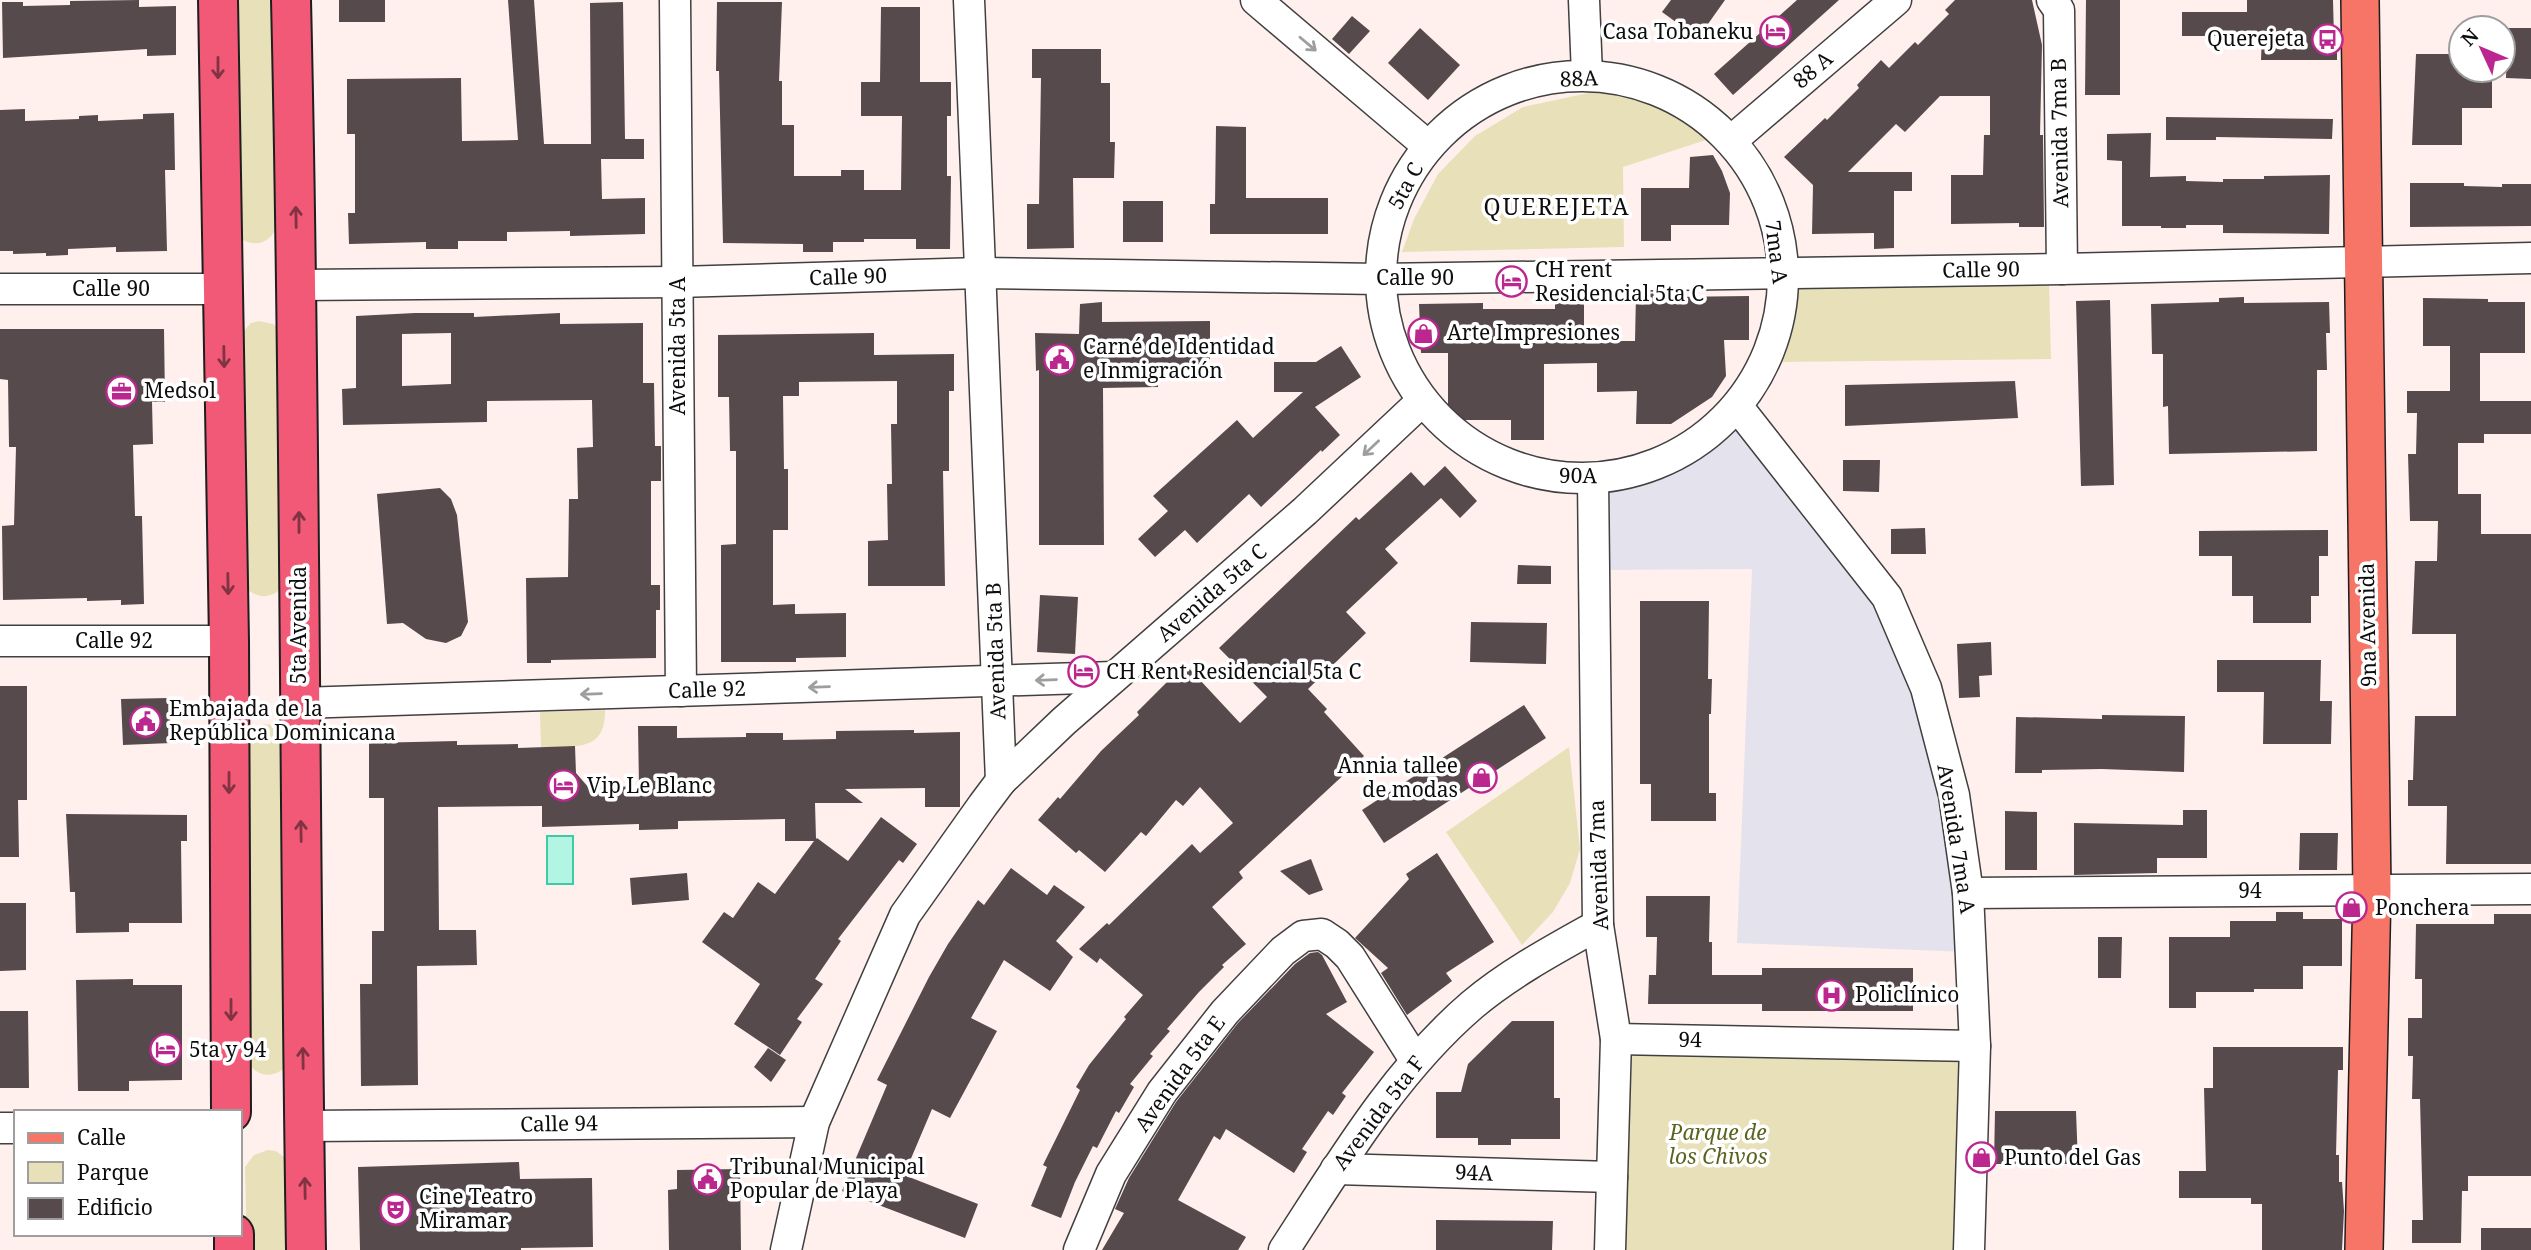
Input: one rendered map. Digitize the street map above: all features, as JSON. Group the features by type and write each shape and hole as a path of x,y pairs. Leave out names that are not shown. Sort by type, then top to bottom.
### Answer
{"highway":[{"path":"218,0 229,641 231,1110"},
{"name":"5ta Avenida","path":"291,0 298,285 306,1250"}],"main road":[{"name":"9na Avenida","path":"2360,0 2372,890 2364,1250"}],"street":[{"name":"Avenida 5ta A","path":"676,0 681,691"},
{"name":"Avenida 5ta B","path":"969,0 1001,781"},
{"name":"5ta C","path":"1256,0 1428,146 1402,186 1385,231 1379,279 1390,344 1421,402"},
{"path":"1584,0 1587,75"},
{"name":"88 A","path":"1731,141 1896,0"},
{"name":"Avenida 7ma B","path":"2052,0 2059,10 2062,269"},
{"name":"88A","path":"1428,146 1474,107 1528,83 1587,75 1640,84 1690,106 1731,141"},
{"name":"7ma A","path":"1731,141 1759,180 1777,226 1783,274 1778,321 1763,366 1737,406"},
{"name":"Calle 90","path":"298,285 678,282 980,273 1379,279 2062,269 2531,258"},
{"name":"Calle 90","path":"0,289 222,289"},
{"name":"90A","path":"1421,402 1469,446 1528,473 1593,479 1647,468 1696,443 1737,406"},
{"name":"Avenida 5ta C","path":"1001,781 1114,677 1305,511 1421,402"},
{"name":"Avenida 7ma A","path":"1737,406 1887,597 1926,688 1954,795 1968,893 1975,1046 1969,1250"},
{"name":"Avenida 7ma","path":"1593,479 1598,925 1616,1039 1610,1250"},
{"name":"Calle 92","path":"0,641 229,641"},
{"name":"Calle 92","path":"300,703 1114,677"},
{"path":"786,1250 814,1122 905,915 1001,781"},
{"name":"94","path":"1968,893 2531,889"},
{"name":"Avenida 5ta F","path":"1284,1250 1336,1169 1415,1060 1473,1004 1534,961 1598,925"},
{"name":"Avenida 5ta E","path":"1079,1250 1111,1174 1162,1092 1225,1012 1283,951 1303,936 1322,934 1350,957 1415,1060"},
{"name":"94","path":"1616,1039 1975,1046"},
{"name":"Calle 94","path":"304,1126 814,1122"},
{"name":"94A","path":"1336,1169 1612,1177"}],"shaded area":[{"path":"1737,406 1887,597 1926,688 1967,952 1737,943 1752,569 1594,570 1593,479 1647,468 1696,443"},
{"path":"547,836 573,836 573,884 547,884"}],"green space":[{"path":"231,0 278,0 278,223 267,240 255,243 242,240 236,235"},
{"path":"1607,89 1656,104 1709,139 1623,167 1624,247 1402,252 1414,219 1438,174 1475,136 1523,107"},
{"path":"2049,282 2051,359 1777,362 1799,288"},
{"path":"259,321 273,324 279,329 283,587 268,596 252,593 243,585 241,334 251,323"},
{"path":"605,710 604,724 594,740 576,746 541,747 540,712"},
{"path":"264,724 273,725 284,735 287,1066 277,1073 267,1075 248,1063 245,733 250,728"},
{"path":"1569,747 1580,849 1570,883 1553,912 1522,945 1446,832"},
{"name":"Parque de los Chivos","path":"1616,1039 1975,1046 1969,1250 1610,1250"},
{"path":"268,1150 276,1151 288,1160 293,1250 247,1250 245,1167 254,1155"}],"building":[{"path":"139,0 139,7 176,6 176,55 147,56 147,49 3,58 2,2 23,2 23,6 70,5 70,1"},
{"path":"339,0 385,0 385,22 339,22"},
{"path":"508,0 534,0 544,144 591,144 590,3 623,2 625,139 644,139 644,159 601,159 602,199 645,198 645,234 570,236 570,231 507,232 507,241 458,241 458,249 426,249 426,242 349,244 348,213 355,213 355,134 347,134 347,79 461,78 462,141 518,140"},
{"path":"1671,0 1725,0 1698,38 1662,12"},
{"path":"1797,0 1839,0 1733,95 1714,74"},
{"path":"1955,0 2032,0 2042,45 2040,135 2043,135 2044,227 2019,227 2019,223 1951,224 1951,175 1983,175 1984,135 1990,135 1990,96 1940,96 1905,132 1896,124 1848,172 1912,172 1912,191 1894,191 1894,248 1874,249 1874,233 1812,234 1813,185 1784,157 1859,88 1857,85 1881,60 1889,68 1915,42 1918,45 1949,14 1945,10"},
{"path":"2086,0 2120,0 2120,95 2085,95"},
{"path":"2247,0 2333,0 2337,60 2261,60 2262,36 2182,36 2182,12 2247,12"},
{"path":"717,2 782,2 779,81 782,81 782,125 794,125 794,176 841,176 841,170 864,170 864,190 901,190 902,116 861,116 861,82 880,82 881,7 920,7 920,82 951,82 951,116 947,116 947,176 951,176 950,249 916,249 916,239 833,242 833,252 803,252 803,244 723,243 719,71 716,71"},
{"path":"1352,16 1370,31 1349,54 1332,39"},
{"path":"1420,28 1460,65 1428,100 1388,63"},
{"path":"2517,28 2531,28 2531,79 2517,78"},
{"path":"1032,49 1101,49 1101,83 1110,83 1110,142 1115,142 1114,178 1073,178 1074,248 1027,249 1027,204 1039,204 1041,78 1032,78"},
{"path":"2416,54 2447,54 2447,84 2492,84 2492,108 2462,108 2462,145 2412,145"},
{"path":"25,109 25,121 79,119 79,116 98,115 98,121 143,119 143,114 174,113 175,170 165,170 167,251 116,252 116,247 68,249 68,255 46,256 46,253 13,254 13,251 0,251 0,110"},
{"path":"2166,117 2333,119 2332,139 2216,137 2216,140 2166,140"},
{"path":"1216,126 1246,127 1246,198 1328,198 1328,234 1210,234 1210,204 1215,204"},
{"path":"2151,133 2150,177 2186,176 2186,181 2223,182 2223,179 2264,179 2264,176 2330,175 2329,234 2223,233 2223,225 2186,225 2186,228 2122,226 2122,161 2107,160 2107,134"},
{"path":"1713,155 1730,193 1729,225 1671,225 1671,241 1641,241 1641,188 1689,188 1690,157"},
{"path":"2410,183 2464,183 2464,186 2502,187 2502,184 2531,184 2531,226 2410,227"},
{"path":"1123,201 1163,201 1163,242 1123,242"},
{"path":"1584,293 1584,341 1635,341 1636,294 1672,293 1672,297 1749,296 1749,340 1724,340 1726,376 1712,397 1671,424 1636,424 1637,391 1597,392 1597,363 1544,364 1544,440 1511,440 1511,420 1448,420 1448,353 1421,353 1419,304 1483,303 1483,309 1555,309 1555,294"},
{"path":"2244,297 2244,303 2329,302 2327,370 2317,370 2317,451 2169,454 2168,406 2163,407 2163,354 2152,354 2151,304 2219,302 2219,298"},
{"path":"2423,298 2525,302 2525,353 2480,353 2480,401 2531,401 2531,434 2484,434 2484,443 2458,443 2458,494 2481,494 2481,534 2531,534 2531,864 2446,864 2447,806 2408,806 2408,780 2413,780 2415,716 2456,716 2456,634 2412,634 2415,561 2437,561 2438,521 2410,521 2408,454 2416,454 2417,413 2407,413 2407,391 2450,391 2450,346 2423,346"},
{"path":"2110,300 2114,485 2081,486 2076,301"},
{"path":"1102,302 1102,322 1210,321 1210,374 1158,374 1158,387 1103,388 1104,545 1039,545 1039,370 1036,371 1035,333 1079,334 1080,304"},
{"path":"474,313 474,317 560,313 560,324 643,323 643,383 654,383 655,446 661,446 661,481 651,481 651,585 660,585 660,610 656,610 656,658 527,663 526,578 568,577 569,499 578,499 577,448 593,447 592,400 487,401 487,422 343,425 342,389 356,388 356,316","holes":["451,333 451,384 402,386 402,334"]},
{"path":"0,329 164,329 165,402 152,402 153,444 133,445 135,516 142,516 144,604 121,605 121,600 87,601 87,598 3,600 2,526 14,525 16,447 9,447 8,380 0,379"},
{"path":"874,333 874,355 954,354 954,391 949,391 949,471 943,471 945,586 868,586 868,541 888,540 887,484 892,484 891,424 897,424 897,381 799,382 799,396 783,396 784,469 788,469 788,530 773,530 773,605 795,604 795,614 846,613 846,657 796,658 796,662 721,662 721,545 736,544 736,451 730,451 729,397 718,397 718,335"},
{"path":"1341,346 1361,377 1315,407 1340,435 1261,507 1249,494 1197,543 1185,530 1155,557 1138,539 1168,511 1153,496 1237,420 1253,438 1303,392 1274,392 1274,362 1316,362"},
{"path":"2015,381 2018,418 1845,426 1845,385"},
{"path":"1843,460 1880,460 1879,492 1843,491"},
{"path":"1445,466 1477,501 1460,518 1441,498 1385,549 1398,563 1346,612 1366,633 1308,689 1327,709 1324,712 1364,756 1239,872 1243,878 1212,907 1246,944 1222,965 1224,967 1167,1029 1170,1031 1150,1054 1153,1056 1130,1084 1134,1087 1119,1113 1116,1111 1097,1148 1093,1146 1061,1218 1031,1206 1047,1167 1043,1165 1080,1090 1076,1087 1089,1065 1143,995 1100,958 1097,963 1079,949 1107,923 1109,925 1192,844 1200,853 1233,823 1200,787 1183,806 1176,800 1146,836 1141,832 1105,872 1079,850 1076,853 1038,820 1185,664 1240,723 1267,697 1219,648 1356,517 1359,520 1411,472 1424,486"},
{"path":"440,488 451,499 457,515 468,622 461,636 446,643 426,639 403,623 387,624 377,494"},
{"path":"1925,528 1926,554 1891,554 1891,529"},
{"path":"2328,530 2328,556 2319,556 2319,596 2311,596 2311,623 2253,623 2253,596 2232,596 2232,556 2199,556 2199,531"},
{"path":"1518,565 1551,566 1551,584 1517,584"},
{"path":"1040,595 1078,597 1075,654 1037,652"},
{"path":"1640,601 1709,601 1708,679 1712,679 1709,793 1716,793 1716,821 1651,821 1651,784 1640,784"},
{"path":"1471,622 1547,623 1546,664 1470,662"},
{"path":"1991,642 1992,675 1979,676 1980,697 1959,698 1957,644"},
{"path":"2217,660 2321,660 2320,701 2332,701 2331,744 2263,744 2264,692 2217,692"},
{"path":"0,686 27,686 27,800 18,800 19,857 0,857"},
{"name":"Embajada de la República Dominicana","path":"169,698 171,743 123,745 121,699"},
{"path":"1524,705 1546,738 1384,843 1362,810"},
{"path":"2102,715 2185,716 2184,772 2102,769 2015,773 2016,717 2102,719"},
{"path":"638,726 677,726 677,738 746,737 746,733 783,733 783,740 836,739 836,731 960,732 960,807 925,807 925,788 845,789 863,803 815,803 816,839 848,861 881,817 917,844 903,863 899,860 838,939 841,941 815,979 823,984 797,1019 802,1022 780,1055 734,1024 760,984 702,942 724,912 733,918 758,882 775,894 814,841 785,841 785,819 678,821 678,829 639,830 639,824 542,827 542,806 438,807 439,930 476,930 477,965 417,966 418,1085 361,1086 360,984 372,984 372,931 384,931 384,798 369,798 369,743 457,741 457,745 518,744 518,748 575,746 576,773 589,788 639,786"},
{"path":"2183,810 2207,810 2207,858 2157,858 2157,873 2074,875 2074,823 2183,825"},
{"path":"2005,811 2037,812 2037,870 2005,870"},
{"path":"66,814 187,815 187,841 181,841 182,923 129,923 129,932 76,933 75,892 70,892"},
{"path":"2300,833 2338,833 2337,870 2299,870"},
{"path":"1437,853 1494,942 1446,973 1452,981 1407,1015 1381,973 1388,968 1355,938 1409,879 1406,874"},
{"path":"1311,859 1323,890 1309,895 1280,871"},
{"path":"1011,868 1047,895 1054,885 1085,907 1056,941 1073,957 1050,991 1004,960 971,1018 997,1031 950,1118 932,1109 904,1175 978,1204 965,1238 842,1191 887,1085 877,1080 929,977 978,900 984,905"},
{"path":"687,873 689,900 632,905 630,878"},
{"path":"1646,896 1710,896 1709,942 1712,942 1712,975 1762,975 1762,968 1913,968 1913,1011 1762,1011 1762,1004 1648,1004 1649,975 1656,975 1657,937 1646,937"},
{"path":"0,903 26,903 26,970 0,971"},
{"path":"2276,912 2303,912 2303,919 2342,919 2342,966 2303,966 2303,989 2196,992 2196,1008 2169,1008 2169,937 2230,937 2230,921 2276,921"},
{"path":"2494,914 2531,914 2531,1176 2468,1176 2468,1191 2462,1191 2461,1243 2412,1243 2412,1220 2423,1220 2420,1099 2412,1099 2413,1056 2408,1056 2408,1018 2422,1018 2422,979 2415,979 2416,924 2494,924"},
{"path":"2098,937 2122,937 2121,978 2098,978"},
{"path":"1318,952 1347,1002 1326,1014 1374,1052 1342,1093 1346,1096 1333,1115 1328,1111 1302,1149 1307,1152 1294,1173 1226,1129 1220,1140 1214,1136 1178,1200 1246,1237 1238,1250 1102,1250 1124,1213 1115,1209 1129,1178 1176,1102 1238,1023 1295,964 1310,953"},
{"path":"133,979 133,985 182,985 182,1080 129,1081 129,1091 78,1091 76,980"},
{"path":"0,1011 28,1011 29,1088 0,1088"},
{"path":"1512,1021 1554,1021 1554,1098 1560,1098 1560,1139 1511,1139 1511,1145 1478,1145 1478,1138 1436,1138 1436,1092 1461,1092 1468,1064"},
{"path":"2213,1047 2343,1047 2343,1070 2338,1070 2336,1155 2339,1155 2339,1182 2342,1182 2344,1211 2342,1250 2262,1250 2262,1204 2251,1204 2251,1198 2179,1198 2179,1171 2206,1171 2204,1088 2213,1088"},
{"path":"768,1048 786,1060 771,1082 754,1067"},
{"path":"1995,1111 2076,1111 2078,1164 1994,1164"},
{"path":"519,1162 520,1179 592,1178 593,1247 360,1250 358,1167"},
{"path":"740,1169 741,1250 669,1250 668,1190 677,1189 677,1170"},
{"path":"1436,1220 1553,1221 1552,1250 1436,1250"},
{"path":"2481,1228 2531,1228 2531,1250 2481,1250"}],"place":[{"name":"Casa Tobaneku","path":"1776,32"},
{"name":"Querejeta","path":"2328,39"},
{"name":"CH rent Residencial 5ta C","path":"1512,282"},
{"name":"Arte Impresiones","path":"1424,333"},
{"name":"Carné de Identidad e Inmigración","path":"1060,359"},
{"name":"Medsol","path":"121,391"},
{"name":"CH Rent Residencial 5ta C","path":"1083,672"},
{"name":"Embajada de la República Dominicana","path":"146,721"},
{"name":"Annia tallee de modas","path":"1481,778"},
{"name":"Vip Le Blanc","path":"564,786"},
{"name":"Ponchera","path":"2352,908"},
{"name":"Policlínico","path":"1832,995"},
{"name":"5ta y 94","path":"166,1050"},
{"name":"Punto del Gas","path":"1981,1158"},
{"name":"Tribunal Municipal Popular de Playa","path":"707,1179"},
{"name":"Cine Teatro Miramar","path":"396,1209"}],"district":[{"name":"QUEREJETA","path":"1557,207"}]}
